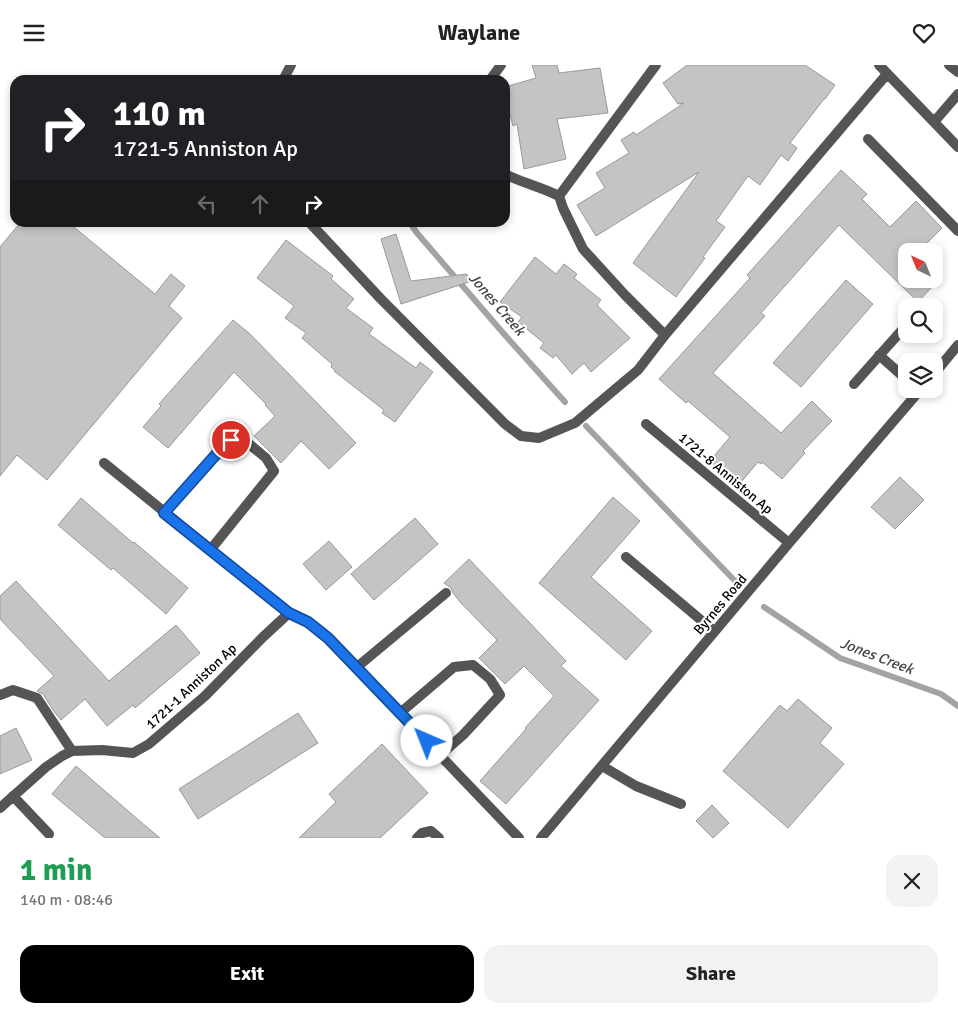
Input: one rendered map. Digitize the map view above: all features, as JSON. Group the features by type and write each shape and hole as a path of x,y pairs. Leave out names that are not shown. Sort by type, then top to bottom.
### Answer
{"street":[{"path":"559,196 656,65"},
{"path":"878,65 958,147"},
{"path":"949,65 958,72"},
{"path":"314,227 380,298 506,424 521,436 539,438 576,423 638,370 665,335 887,74"},
{"path":"934,122 958,94"},
{"path":"868,139 958,231"},
{"path":"510,177 522,183 542,187 559,196 583,249 665,335"},
{"path":"854,384 898,334"},
{"path":"943,362 958,345"},
{"path":"879,355 898,372"},
{"name":"Byrnes Road","path":"541,838 911,398"},
{"name":"1721-8 Anniston Ap","path":"646,424 789,543"},
{"path":"164,513 220,450 231,440 242,439 266,458 274,471 211,549"},
{"path":"104,463 289,613 308,622 328,638 519,838"},
{"path":"626,557 714,631"},
{"path":"356,667 446,593"},
{"name":"1721-1 Anniston Ap","path":"0,808 46,767 72,751 102,750 133,753 149,744 205,696 289,613"},
{"path":"400,713 454,667 473,665 490,679 500,695 463,735 440,755"},
{"path":"0,695 13,690 37,698 72,751"},
{"path":"602,766 636,786 681,804"},
{"path":"13,796 49,837"},
{"path":"417,838 422,833 431,831 439,838"}],"building":[{"path":"532,65 557,65 559,73 600,68 608,113 557,119 566,159 524,169 517,124 513,126 510,114 510,86 536,78"},
{"path":"687,65 805,65 835,85 790,143 797,148 788,161 781,155 760,185 748,176 716,221 725,227 676,297 633,263 699,172 596,236 577,205 605,188 596,173 629,153 621,140 634,132 636,135 684,103 678,104 663,83"},
{"path":"841,170 867,194 862,199 890,227 916,201 942,228 927,243 898,243 898,283 839,225 761,313 765,316 713,373 781,433 812,401 832,421 803,451 805,453 782,479 762,462 761,464 758,462 737,487 708,463 730,437 688,401 686,403 659,379 750,278 747,275"},
{"path":"17,227 74,227 155,294 171,274 185,286 169,306 182,318 47,480 17,455 0,476 0,247"},
{"path":"396,234 411,281 467,274 469,282 401,304 381,239"},
{"path":"286,240 333,276 331,279 354,299 346,308 373,328 369,334 416,368 420,362 433,372 395,422 382,413 384,410 334,371 331,367 332,364 302,338 306,333 285,318 294,306 257,278"},
{"path":"535,257 556,274 564,264 577,274 574,278 601,300 597,305 630,338 591,372 584,363 572,374 556,355 553,358 540,348 544,343 518,322 522,317 500,302"},
{"path":"846,280 873,304 801,387 773,363"},
{"path":"904,288 931,288 922,298 914,298"},
{"path":"233,320 250,334 356,443 329,469 301,441 281,463 254,436 275,416 266,404 234,372 168,448 143,427 161,406 159,404"},
{"path":"900,477 924,500 895,529 871,507"},
{"path":"613,497 640,521 591,577 652,631 626,660 539,583"},
{"path":"81,498 188,588 166,614 113,568 111,570 58,525"},
{"path":"415,518 438,544 374,600 351,574"},
{"path":"329,541 352,567 326,590 303,564"},
{"path":"469,559 566,661 561,666 599,700 506,804 480,781 554,696 524,666 505,684 479,658 497,640 461,603 451,588 444,583"},
{"path":"16,581 109,681 176,625 200,653 135,708 133,705 107,726 85,699 61,720 43,694 37,691 54,676 0,619 0,596"},
{"path":"798,699 832,728 820,743 844,764 788,828 723,771 780,705 787,711"},
{"path":"298,713 318,743 198,819 179,789"},
{"path":"16,728 32,760 0,774 0,736"},
{"path":"382,744 428,793 380,838 299,838 336,802 329,794"},
{"path":"76,766 160,838 105,838 52,794"},
{"path":"712,805 729,823 713,838 696,821"}],"waterway":[{"name":"Jones Creek","path":"413,227 565,402"},
{"name":"Jones Creek","path":"586,426 735,581"},
{"name":"Jones Creek","path":"764,607 840,658 941,694 958,706"}],"route":[{"path":"231,440 164,513 289,613 308,622 328,638 427,741"}]}
